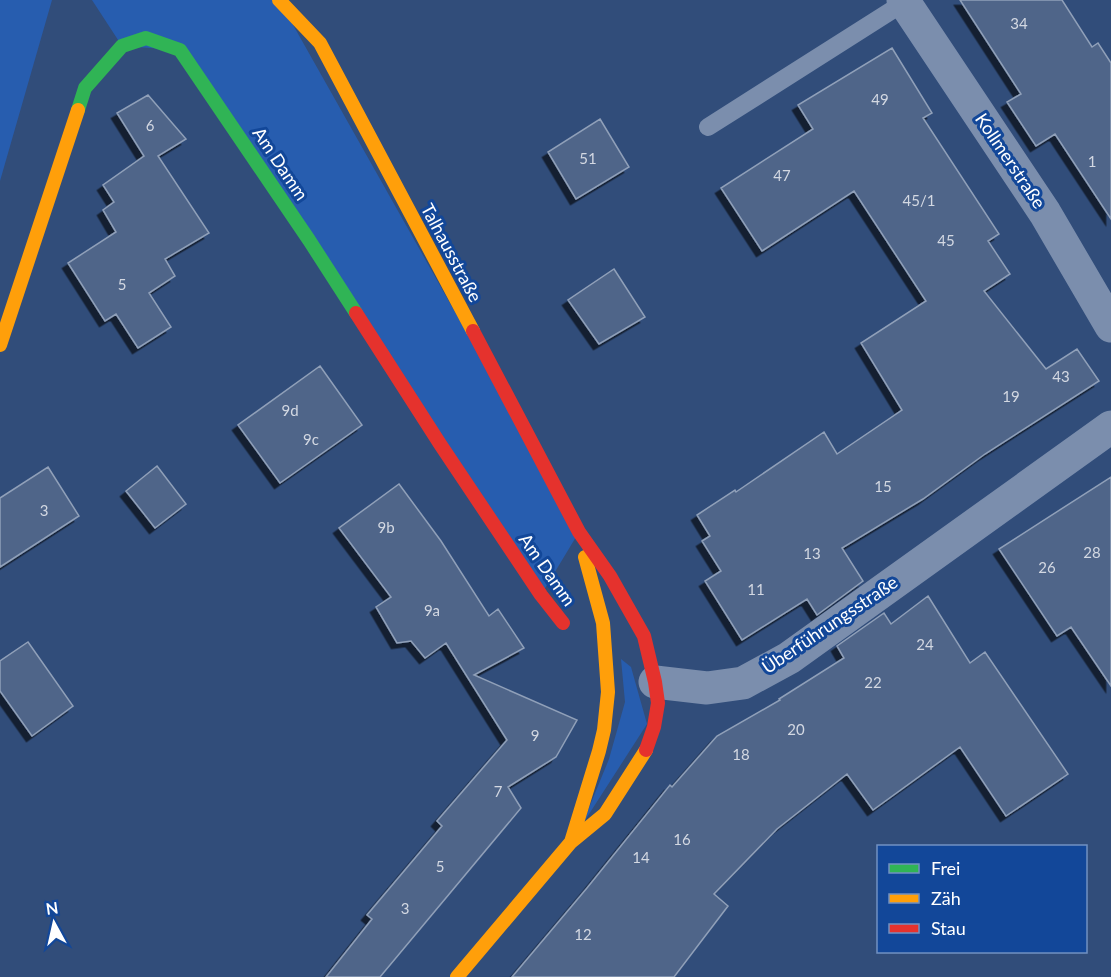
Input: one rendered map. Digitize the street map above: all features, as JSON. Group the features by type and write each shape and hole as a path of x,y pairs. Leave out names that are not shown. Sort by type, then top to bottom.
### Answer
{"main road":[{"name":"Talhausstraße","path":"279,0 320,43 579,532 610,576 644,636 648,677"},
{"name":"Am Damm","path":"0,345 85,88 122,46 146,38 180,50 309,240 509,548 563,623"},
{"name":"Talhausstraße","path":"579,532 603,623"},
{"path":"572,842 604,730 608,693 603,623"},
{"path":"603,623 616,640"},
{"path":"457,977 572,842 605,814 644,754 654,727 658,703 648,677"}],"street":[{"name":"Kollmerstraße","path":"904,1 1045,213 1111,326"},
{"name":"Überführungsstraße","path":"648,677 707,688 743,683 789,658 1111,426"}],"lane":[{"path":"708,127 904,1"}],"shaded area":[{"path":"0,0 52,0 0,181"},
{"path":"92,0 279,0 579,532 541,595 180,50 122,46"},
{"path":"621,659 631,667 647,724 582,825 609,759 625,702"}],"building":[{"path":"960,0 1062,0 1092,47 1098,43 1111,63 1111,219 1055,134 1036,146 1007,102 1021,94"},
{"path":"892,48 932,113 923,118 999,234 988,241 1010,274 984,291 1046,369 1077,349 1099,381 985,454 923,499 842,548 863,581 817,615 807,599 742,640 705,581 721,571 702,541 710,536 697,515 735,490 736,492 824,432 837,454 902,410 861,343 926,301 854,191 762,251 721,188 813,129 798,105"},
{"path":"148,95 186,139 158,156 209,233 165,259 175,276 149,293 171,327 138,348 116,314 105,321 68,263 116,232 103,210 114,202 103,185 144,156 117,113"},
{"path":"600,119 629,167 576,199 548,152"},
{"path":"614,269 645,317 599,344 568,300"},
{"path":"320,366 362,425 280,483 238,425"},
{"path":"157,466 186,504 155,528 126,491"},
{"path":"48,467 79,516 0,567 0,498"},
{"path":"1111,477 1111,686 1071,627 1057,636 999,549"},
{"path":"399,484 441,541 489,616 498,609 524,648 474,675 577,720 556,757 508,787 521,808 380,977 326,977 372,919 367,915 442,826 437,821 507,740 446,643 425,658 411,641 397,643 376,607 391,597 339,528"},
{"path":"928,596 970,663 985,652 1068,774 1006,816 960,747 873,810 847,774 777,829 714,894 728,906 674,977 512,977 670,785 672,787 717,736 780,700 844,658 837,646 884,613 891,624"},
{"path":"28,642 73,706 32,736 0,691 0,661"}],"traffic: fast":[{"path":"78,110 85,88 122,46 146,38 180,50 356,313"}],"traffic: slow":[{"path":"279,0 320,43 473,331"},
{"path":"0,345 78,110"},
{"path":"571,842 599,751 608,692 603,623 585,557"},
{"path":"457,977 571,842 605,814 646,750"}],"traffic: jam":[{"path":"356,313 440,444 541,595 563,623"},
{"path":"473,331 579,532 610,576 644,636 658,703 654,727 646,750"}]}
